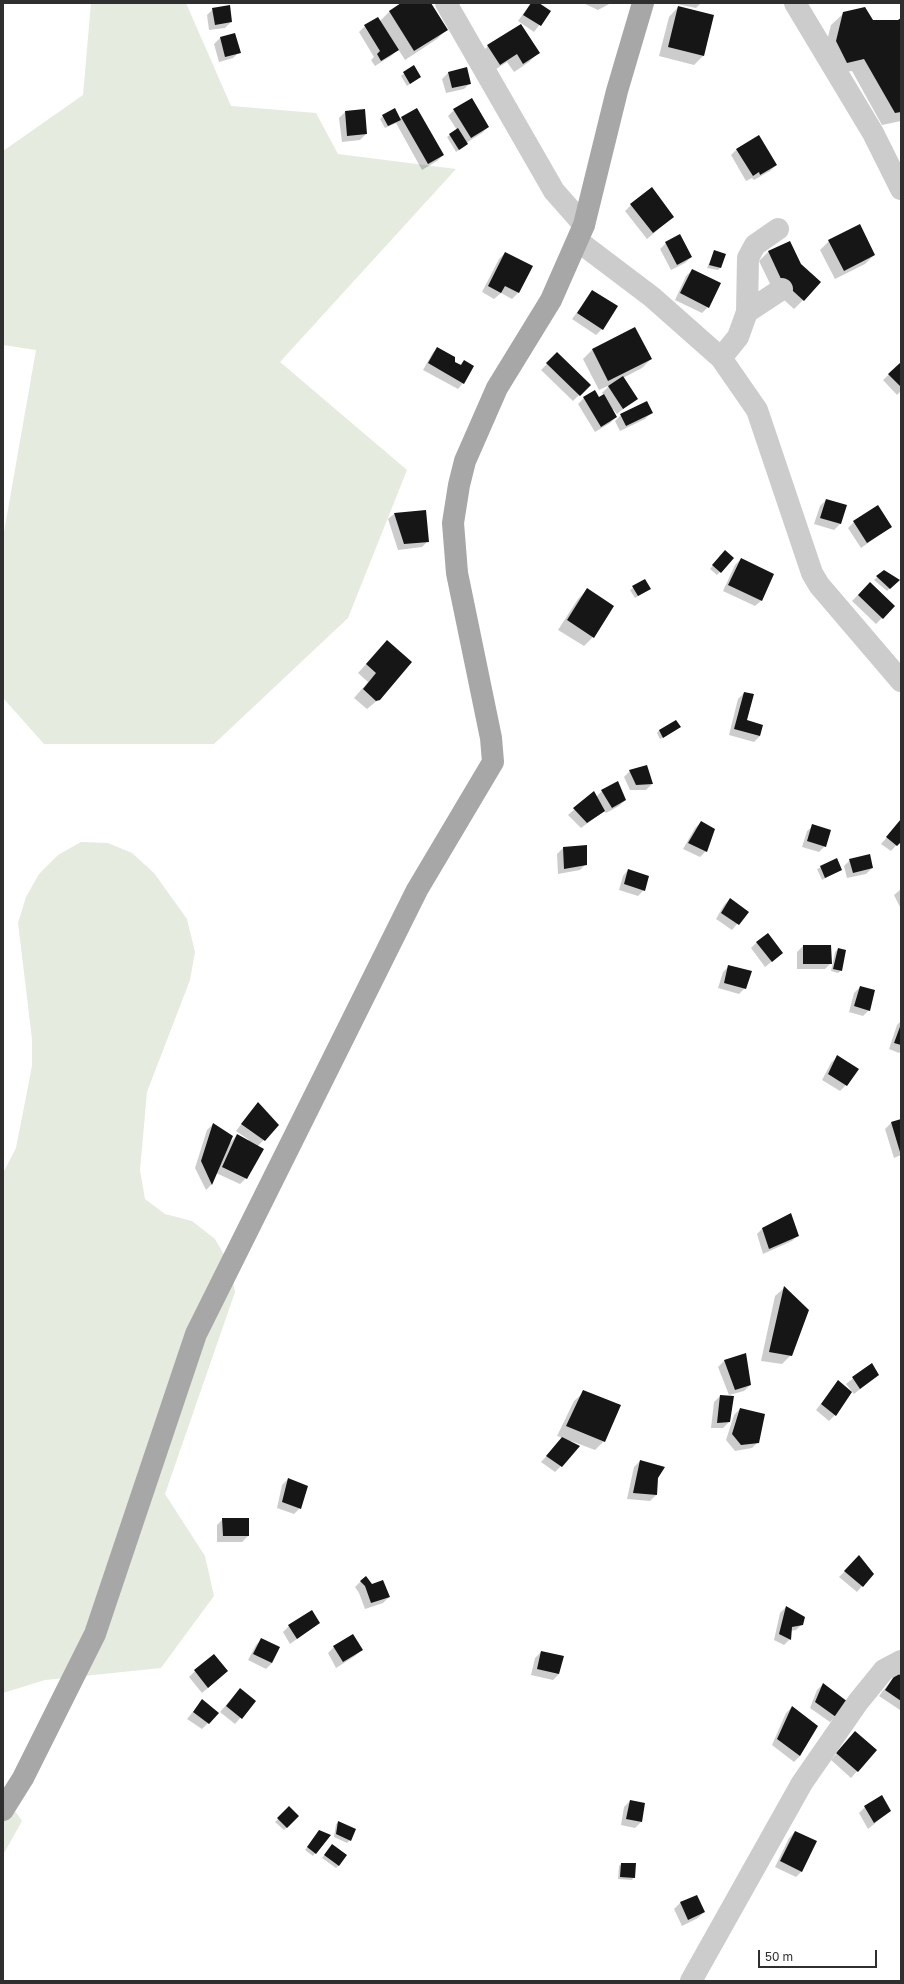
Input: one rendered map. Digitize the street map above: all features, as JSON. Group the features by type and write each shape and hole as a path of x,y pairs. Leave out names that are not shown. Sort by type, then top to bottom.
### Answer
{"main road":[{"path":"3,1810 23,1778 95,1634 196,1334 417,890 493,762 492,738 457,573 453,523 459,485 465,461 497,388 551,300 581,233 617,91 643,3"}],"street":[{"path":"446,3 554,191 581,233 721,358 757,410 812,573 819,585 901,681"},
{"path":"795,3 873,133 901,189"},
{"path":"721,358 738,337 747,312 748,258 756,245 778,229"},
{"path":"747,312 782,289"},
{"path":"691,1981 802,1783 858,1702 879,1676 884,1670 901,1661"}],"shaded area":[{"path":"91,3 186,3 231,106 316,113 338,154 456,169 280,362 407,470 348,618 214,744 44,744 3,698 3,538 36,350 3,345 3,151 83,95"},
{"path":"81,842 108,843 132,853 154,873 187,919 195,952 190,980 147,1092 140,1170 145,1199 165,1214 192,1221 215,1239 230,1265 235,1292 165,1494 205,1556 214,1596 161,1668 45,1680 3,1693 3,1173 16,1148 32,1066 32,1039 18,923 26,897 39,874 58,855"},
{"path":"3,1794 22,1821 3,1855"}],"building":[{"path":"401,3 431,3 448,30 414,51 389,11"},
{"path":"531,3 539,3 551,11 541,26 523,15"},
{"path":"230,5 232,22 215,25 212,8"},
{"path":"678,6 714,15 704,56 668,47"},
{"path":"865,7 873,20 898,20 901,18 901,112 895,113 864,59 847,63 836,41 843,12"},
{"path":"378,17 399,50 381,61 377,54 380,51 364,25"},
{"path":"521,24 540,53 523,64 517,54 500,65 487,45"},
{"path":"235,33 241,53 225,57 220,37"},
{"path":"414,65 421,77 410,84 403,72"},
{"path":"467,67 471,84 452,88 448,72"},
{"path":"472,98 489,127 471,138 453,109"},
{"path":"395,108 401,120 388,126 382,115"},
{"path":"417,108 444,155 428,164 401,117"},
{"path":"365,109 367,134 347,136 345,111"},
{"path":"458,128 468,144 459,150 449,134"},
{"path":"759,135 777,165 760,175 759,172 753,176 736,149"},
{"path":"652,187 674,217 653,233 630,204"},
{"path":"860,224 875,255 844,271 828,240"},
{"path":"680,234 692,257 677,265 665,242"},
{"path":"790,241 801,264 821,282 804,301 782,281 768,251"},
{"path":"714,250 726,254 721,268 709,265"},
{"path":"505,252 533,266 519,293 505,286 501,293 488,286"},
{"path":"692,269 721,283 709,308 680,293"},
{"path":"592,290 618,306 603,330 577,313"},
{"path":"635,327 652,359 608,381 592,349"},
{"path":"437,347 455,357 455,362 461,365 464,360 474,366 464,384 428,363"},
{"path":"557,352 591,385 580,396 546,363"},
{"path":"901,362 901,387 888,374"},
{"path":"623,376 638,399 623,409 608,386"},
{"path":"595,390 599,397 604,394 617,417 601,427 583,397"},
{"path":"647,401 653,413 626,426 620,414"},
{"path":"826,499 847,505 841,524 820,518"},
{"path":"878,505 892,527 867,543 853,521"},
{"path":"426,510 429,542 404,544 394,513"},
{"path":"725,550 734,558 721,573 712,565"},
{"path":"741,558 774,574 762,601 728,585"},
{"path":"884,570 900,580 890,589 876,576"},
{"path":"645,579 651,589 638,596 632,586"},
{"path":"870,582 895,606 883,619 858,595"},
{"path":"587,588 614,606 594,638 567,620"},
{"path":"387,640 412,662 380,700 376,701 363,689 376,673 366,664"},
{"path":"744,692 754,694 747,720 763,725 760,736 734,729"},
{"path":"676,720 681,727 663,738 659,730"},
{"path":"647,765 653,784 636,785 629,770"},
{"path":"618,781 626,800 612,808 601,790"},
{"path":"594,791 605,811 587,823 573,808"},
{"path":"901,819 901,842 897,846 886,837"},
{"path":"701,821 715,829 707,852 688,843"},
{"path":"812,824 831,830 826,847 807,841"},
{"path":"587,845 587,865 564,869 563,847"},
{"path":"870,854 873,868 853,873 849,859"},
{"path":"837,858 842,870 825,878 820,866"},
{"path":"628,869 649,876 645,891 624,884"},
{"path":"730,898 749,912 739,925 721,913"},
{"path":"768,933 783,953 772,962 756,942"},
{"path":"803,945 831,945 832,964 803,964"},
{"path":"838,948 846,950 842,971 833,969"},
{"path":"728,965 752,971 746,989 724,983"},
{"path":"860,986 875,990 870,1011 854,1006"},
{"path":"901,1024 901,1045 894,1043"},
{"path":"837,1055 859,1069 847,1086 828,1074"},
{"path":"258,1102 279,1125 265,1141 241,1124"},
{"path":"901,1119 901,1152 900,1152 891,1122"},
{"path":"213,1123 233,1136 212,1185 201,1161"},
{"path":"237,1134 264,1149 247,1179 222,1167"},
{"path":"791,1213 799,1236 769,1249 762,1228"},
{"path":"784,1286 809,1310 792,1356 769,1352"},
{"path":"746,1353 751,1385 735,1390 724,1360"},
{"path":"872,1363 879,1375 860,1389 852,1377"},
{"path":"838,1380 852,1392 836,1416 821,1404"},
{"path":"583,1390 621,1405 605,1442 566,1426"},
{"path":"720,1395 734,1396 730,1422 717,1423"},
{"path":"740,1408 765,1414 759,1443 741,1445 732,1434"},
{"path":"562,1437 580,1446 562,1467 546,1456"},
{"path":"640,1460 665,1467 658,1478 657,1495 633,1493"},
{"path":"288,1478 308,1486 301,1509 282,1502"},
{"path":"222,1518 249,1518 249,1536 223,1536"},
{"path":"859,1555 874,1574 863,1587 844,1571"},
{"path":"366,1576 372,1584 383,1580 390,1597 371,1603 365,1586 360,1581"},
{"path":"786,1606 805,1617 803,1625 792,1627 791,1640 779,1634"},
{"path":"312,1610 320,1623 297,1639 288,1625"},
{"path":"353,1634 363,1650 343,1662 333,1646"},
{"path":"261,1638 280,1647 272,1663 253,1654"},
{"path":"541,1651 564,1656 559,1674 537,1669"},
{"path":"214,1654 228,1671 208,1688 194,1670"},
{"path":"897,1672 901,1676 901,1701 885,1690"},
{"path":"823,1683 848,1702 836,1717 815,1702"},
{"path":"240,1688 256,1701 242,1719 226,1706"},
{"path":"202,1699 219,1713 209,1724 193,1712"},
{"path":"792,1706 818,1726 800,1756 777,1739"},
{"path":"855,1731 877,1750 858,1772 836,1753"},
{"path":"882,1795 891,1811 874,1823 864,1806"},
{"path":"630,1800 645,1803 642,1822 626,1819"},
{"path":"289,1806 299,1816 287,1828 277,1818"},
{"path":"338,1821 356,1829 351,1841 336,1834"},
{"path":"319,1830 331,1835 316,1854 307,1847"},
{"path":"795,1831 817,1841 802,1872 780,1861"},
{"path":"332,1844 347,1855 339,1866 324,1855"},
{"path":"621,1863 636,1863 635,1878 620,1877"},
{"path":"697,1895 705,1912 688,1920 680,1902"}]}
